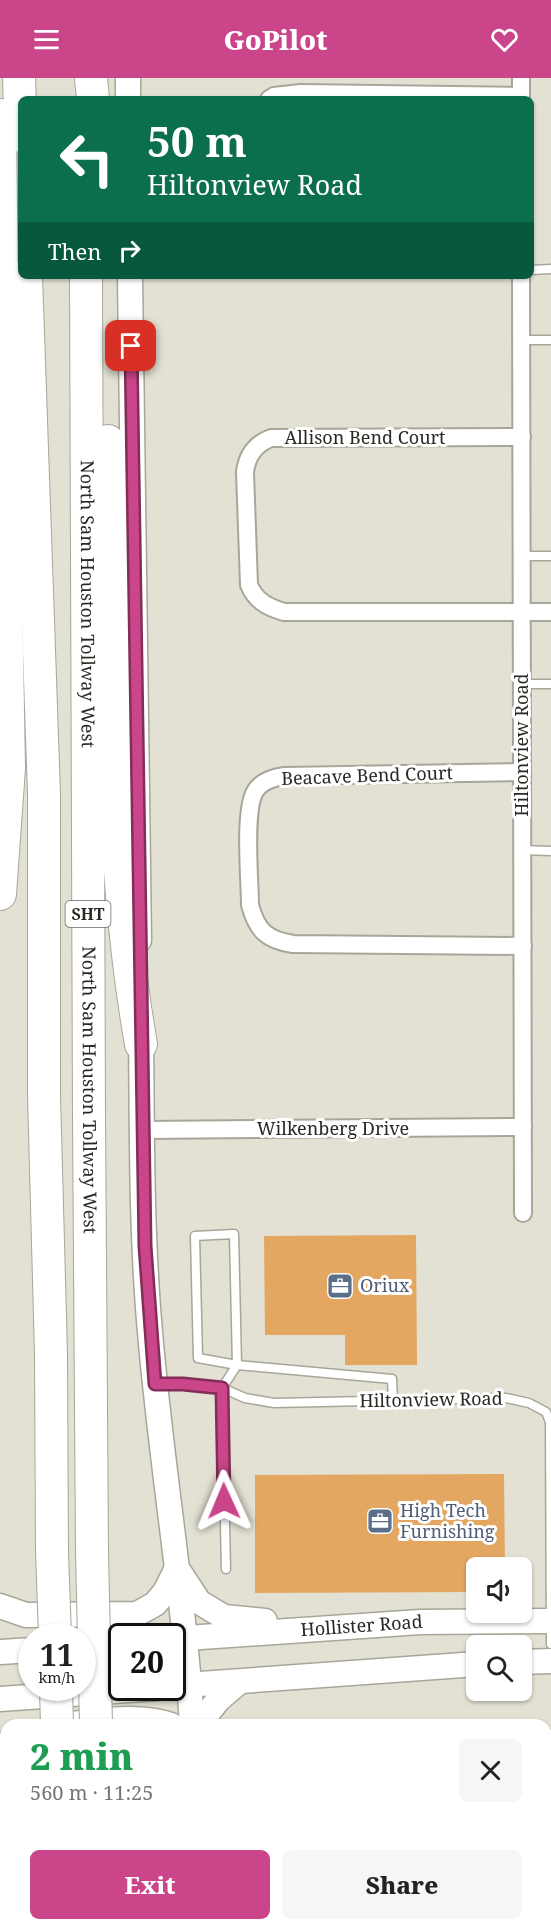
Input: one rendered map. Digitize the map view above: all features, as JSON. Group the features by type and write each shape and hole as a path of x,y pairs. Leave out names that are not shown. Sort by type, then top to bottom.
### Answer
{"highway":[{"path":"0,110 2,78"},
{"path":"19,78 20,96"},
{"path":"86,78 86,96"},
{"path":"91,78 93,96"},
{"path":"0,115 3,482 9,768 0,894"},
{"name":"SHT","path":"26,279 44,794 44,1095 51,1354 55,1623"},
{"name":"North Sam Houston Tollway West","path":"86,279 92,1553 99,1641 96,1719"},
{"path":"102,279 110,527 113,749 129,974 141,1044"},
{"path":"99,1641 106,1719"},
{"path":"57,1701 59,1719"}],"main road":[{"path":"128,78 128,96"},
{"path":"130,279 145,1246 155,1384 177,1568 179,1623"},
{"path":"0,1606 26,1615 137,1614 155,1604 165,1592 177,1568"},
{"path":"177,1568 199,1602 224,1617 263,1620 290,1630"},
{"name":"Hollister Road","path":"186,1638 420,1622 551,1621"},
{"path":"0,1652 18,1651"},
{"path":"532,1662 551,1661"},
{"path":"186,1686 466,1665"},
{"path":"203,1719 219,1699 239,1682"},
{"path":"0,1699 108,1691"},
{"path":"185,1701 190,1719"}],"street":[{"path":"520,78 520,96"},
{"path":"274,96 301,93 432,96"},
{"name":"Hiltonview Road","path":"521,279 523,1213"},
{"name":"Allison Bend Court","path":"522,437 271,438 260,442 247,460 245,472 249,585 254,596 267,607 284,612 522,612"},
{"path":"522,612 551,612"},
{"name":"Beacave Bend Court","path":"522,772 273,778 256,790 249,812 249,866 250,905 254,918 260,929 269,937 280,942 523,946"},
{"name":"Wilkenberg Drive","path":"142,1130 523,1127"}],"lane":[{"path":"534,270 551,270"},
{"path":"521,340 551,340"},
{"path":"522,556 551,556"},
{"path":"522,684 551,684"},
{"path":"522,850 551,851"},
{"path":"226,1569 222,1388 237,1365 234,1234 195,1236 198,1358 237,1365 392,1379 393,1400"},
{"name":"Hiltonview Road","path":"155,1384 222,1388 245,1398 274,1403 506,1398 529,1403 546,1412 550,1422 551,1644"}],"building":[{"name":"Oriux","path":"416,1235 417,1365 345,1365 345,1335 265,1335 264,1236"},
{"name":"High Tech Furnishing","path":"504,1474 505,1557 466,1557 466,1592 255,1593 255,1475"}],"place":[{"name":"Oriux","path":"340,1286"},
{"name":"High Tech Furnishing","path":"380,1521"}],"route":[{"path":"131,346 141,1044 145,1246 150,1330 155,1384 222,1388 224,1501"}]}
